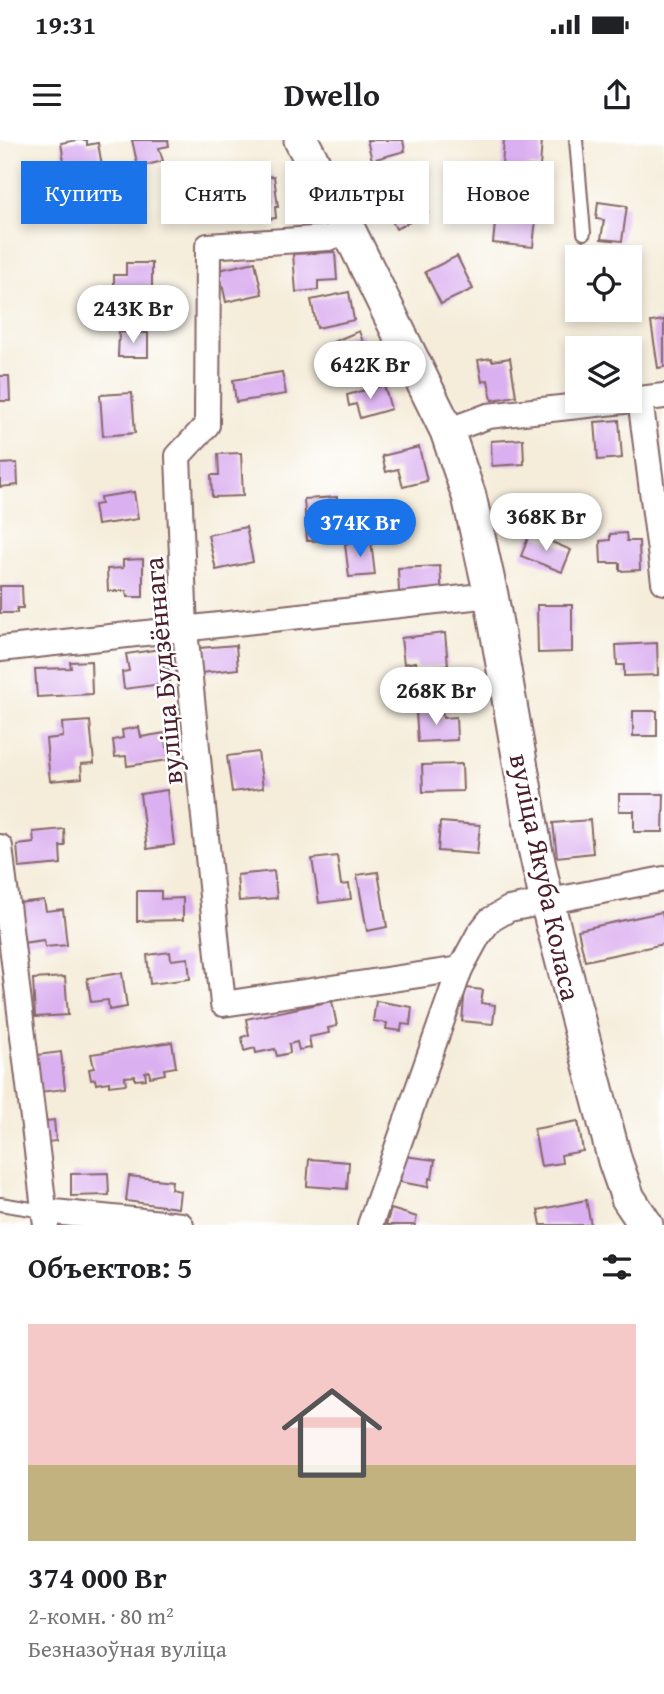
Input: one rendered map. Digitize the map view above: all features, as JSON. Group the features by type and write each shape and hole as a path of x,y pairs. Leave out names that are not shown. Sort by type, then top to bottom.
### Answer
{"main road":[{"name":"вуліца Якуба Коласа","path":"301,140 447,431 469,496 491,595 547,902 615,1161 628,1198 646,1225"}],"street":[{"name":"вуліца Будзённага","path":"349,231 328,238 208,246 207,425 178,456 185,630 223,1004 460,969"},
{"path":"447,431 488,416 565,407"},
{"path":"642,413 664,582"},
{"path":"0,649 491,595"},
{"path":"0,847 45,1218 181,1225"},
{"path":"370,1225 460,969 490,920 509,909 664,879"}],"lane":[{"path":"576,140 584,233"},
{"path":"0,1205 45,1218"}],"building":[{"path":"87,140 87,145 98,143 101,161 64,161 61,143"},
{"path":"132,140 168,140 169,146 159,148 163,161 147,165 147,161 137,161"},
{"path":"367,140 403,140 405,151 372,160"},
{"path":"504,140 542,140 540,161 502,161"},
{"path":"271,176 274,176 278,207 275,207 276,218 271,219"},
{"path":"598,202 627,206 622,241 601,239 604,220 596,219"},
{"path":"394,224 406,224 396,229"},
{"path":"495,224 535,224 533,247 493,243"},
{"path":"335,252 337,280 318,281 318,290 296,292 293,254"},
{"path":"457,256 473,289 441,304 425,272"},
{"path":"255,262 262,294 226,302 219,270"},
{"path":"126,263 152,263 152,308 114,308 114,275 126,275"},
{"path":"349,292 354,320 317,328 311,300"},
{"path":"664,320 664,367 658,368 651,322"},
{"path":"359,331 367,353 357,357 360,366 340,374 328,344"},
{"path":"119,332 148,333 148,357 118,357"},
{"path":"491,358 492,361 510,358 516,396 492,400 488,380 482,382 478,360"},
{"path":"282,372 286,394 236,402 233,380"},
{"path":"0,376 9,376 10,401 0,401"},
{"path":"384,385 391,409 360,418 356,404 349,406 347,395"},
{"path":"132,393 135,433 103,436 100,395"},
{"path":"619,420 622,458 598,460 595,422"},
{"path":"523,439 524,464 492,466 491,441"},
{"path":"419,447 427,481 403,487 398,469 386,472 382,456"},
{"path":"241,453 243,496 212,497 211,475 219,475 218,454"},
{"path":"17,463 18,485 0,487 0,464"},
{"path":"134,492 138,519 97,525 94,505 101,504 100,497"},
{"path":"337,497 339,531 332,531 333,540 307,541 304,499"},
{"path":"246,527 253,562 216,570 208,535"},
{"path":"530,533 571,550 562,572 521,556"},
{"path":"626,533 627,541 639,541 640,570 620,571 620,563 601,563 600,541 610,540 610,534"},
{"path":"371,541 375,575 349,577 345,544"},
{"path":"143,559 143,597 127,597 126,591 108,591 107,569 123,568 123,560"},
{"path":"440,566 442,597 414,591 399,592 398,568"},
{"path":"0,586 22,586 23,608 17,608 17,613 0,613"},
{"path":"537,605 572,605 572,652 538,653"},
{"path":"445,633 448,665 417,668 416,662 404,664 401,638"},
{"path":"657,643 658,675 624,676 624,665 617,665 616,645"},
{"path":"236,645 238,669 201,673 199,648"},
{"path":"161,649 164,670 169,669 170,683 124,689 122,672 129,671 126,654"},
{"path":"91,661 92,694 37,697 35,669 71,668 70,662"},
{"path":"442,711 443,718 456,717 457,740 418,742 416,712"},
{"path":"633,711 657,711 657,736 633,736"},
{"path":"90,721 94,763 81,764 82,778 50,781 46,739 63,737 62,723"},
{"path":"139,727 141,737 165,733 169,760 127,766 126,756 115,757 113,740 123,738 122,730"},
{"path":"258,752 263,788 232,792 227,756"},
{"path":"462,764 463,791 423,792 422,765"},
{"path":"167,790 174,845 147,849 140,794"},
{"path":"619,794 664,794 663,832 634,832 634,811 619,811"},
{"path":"590,820 593,853 557,857 553,823"},
{"path":"440,822 480,825 477,854 438,851"},
{"path":"64,829 65,846 60,846 61,864 19,868 17,845 34,843 33,832"},
{"path":"337,856 341,885 349,884 351,899 319,903 312,859"},
{"path":"274,871 277,898 239,901 237,875"},
{"path":"378,872 387,927 367,931 357,875"},
{"path":"137,891 161,891 161,899 183,898 183,920 137,921"},
{"path":"44,900 46,911 63,909 67,945 45,947 44,940 22,943 17,903"},
{"path":"662,912 664,944 585,961 578,930"},
{"path":"170,952 171,960 188,958 190,979 150,984 147,955"},
{"path":"122,973 127,1007 109,1010 108,1000 91,1002 87,978"},
{"path":"65,977 68,1015 35,1017 33,979"},
{"path":"465,988 483,990 481,1003 495,1005 493,1024 462,1021"},
{"path":"332,1001 337,1026 328,1028 329,1033 309,1037 311,1048 299,1050 297,1042 289,1044 290,1053 277,1056 275,1049 256,1053 255,1048 244,1051 242,1037 249,1035 246,1019"},
{"path":"376,1001 412,1007 410,1025 402,1024 401,1031 386,1029 387,1023 373,1021"},
{"path":"172,1042 176,1067 164,1069 165,1074 150,1077 149,1071 145,1072 146,1079 125,1077 126,1084 109,1086 109,1082 96,1084 95,1079 91,1080 89,1069 94,1068 91,1054"},
{"path":"61,1052 65,1089 32,1093 28,1056"},
{"path":"54,1120 56,1141 40,1143 38,1122"},
{"path":"578,1121 583,1151 561,1155 562,1163 541,1166 534,1129"},
{"path":"404,1156 435,1160 428,1187 400,1182"},
{"path":"309,1159 349,1162 347,1189 307,1186"},
{"path":"108,1173 109,1195 71,1196 71,1174"},
{"path":"129,1176 172,1181 171,1189 180,1191 178,1208 126,1201"},
{"path":"586,1200 591,1225 541,1225 538,1210"},
{"path":"391,1209 417,1217 415,1225 386,1225"}]}
